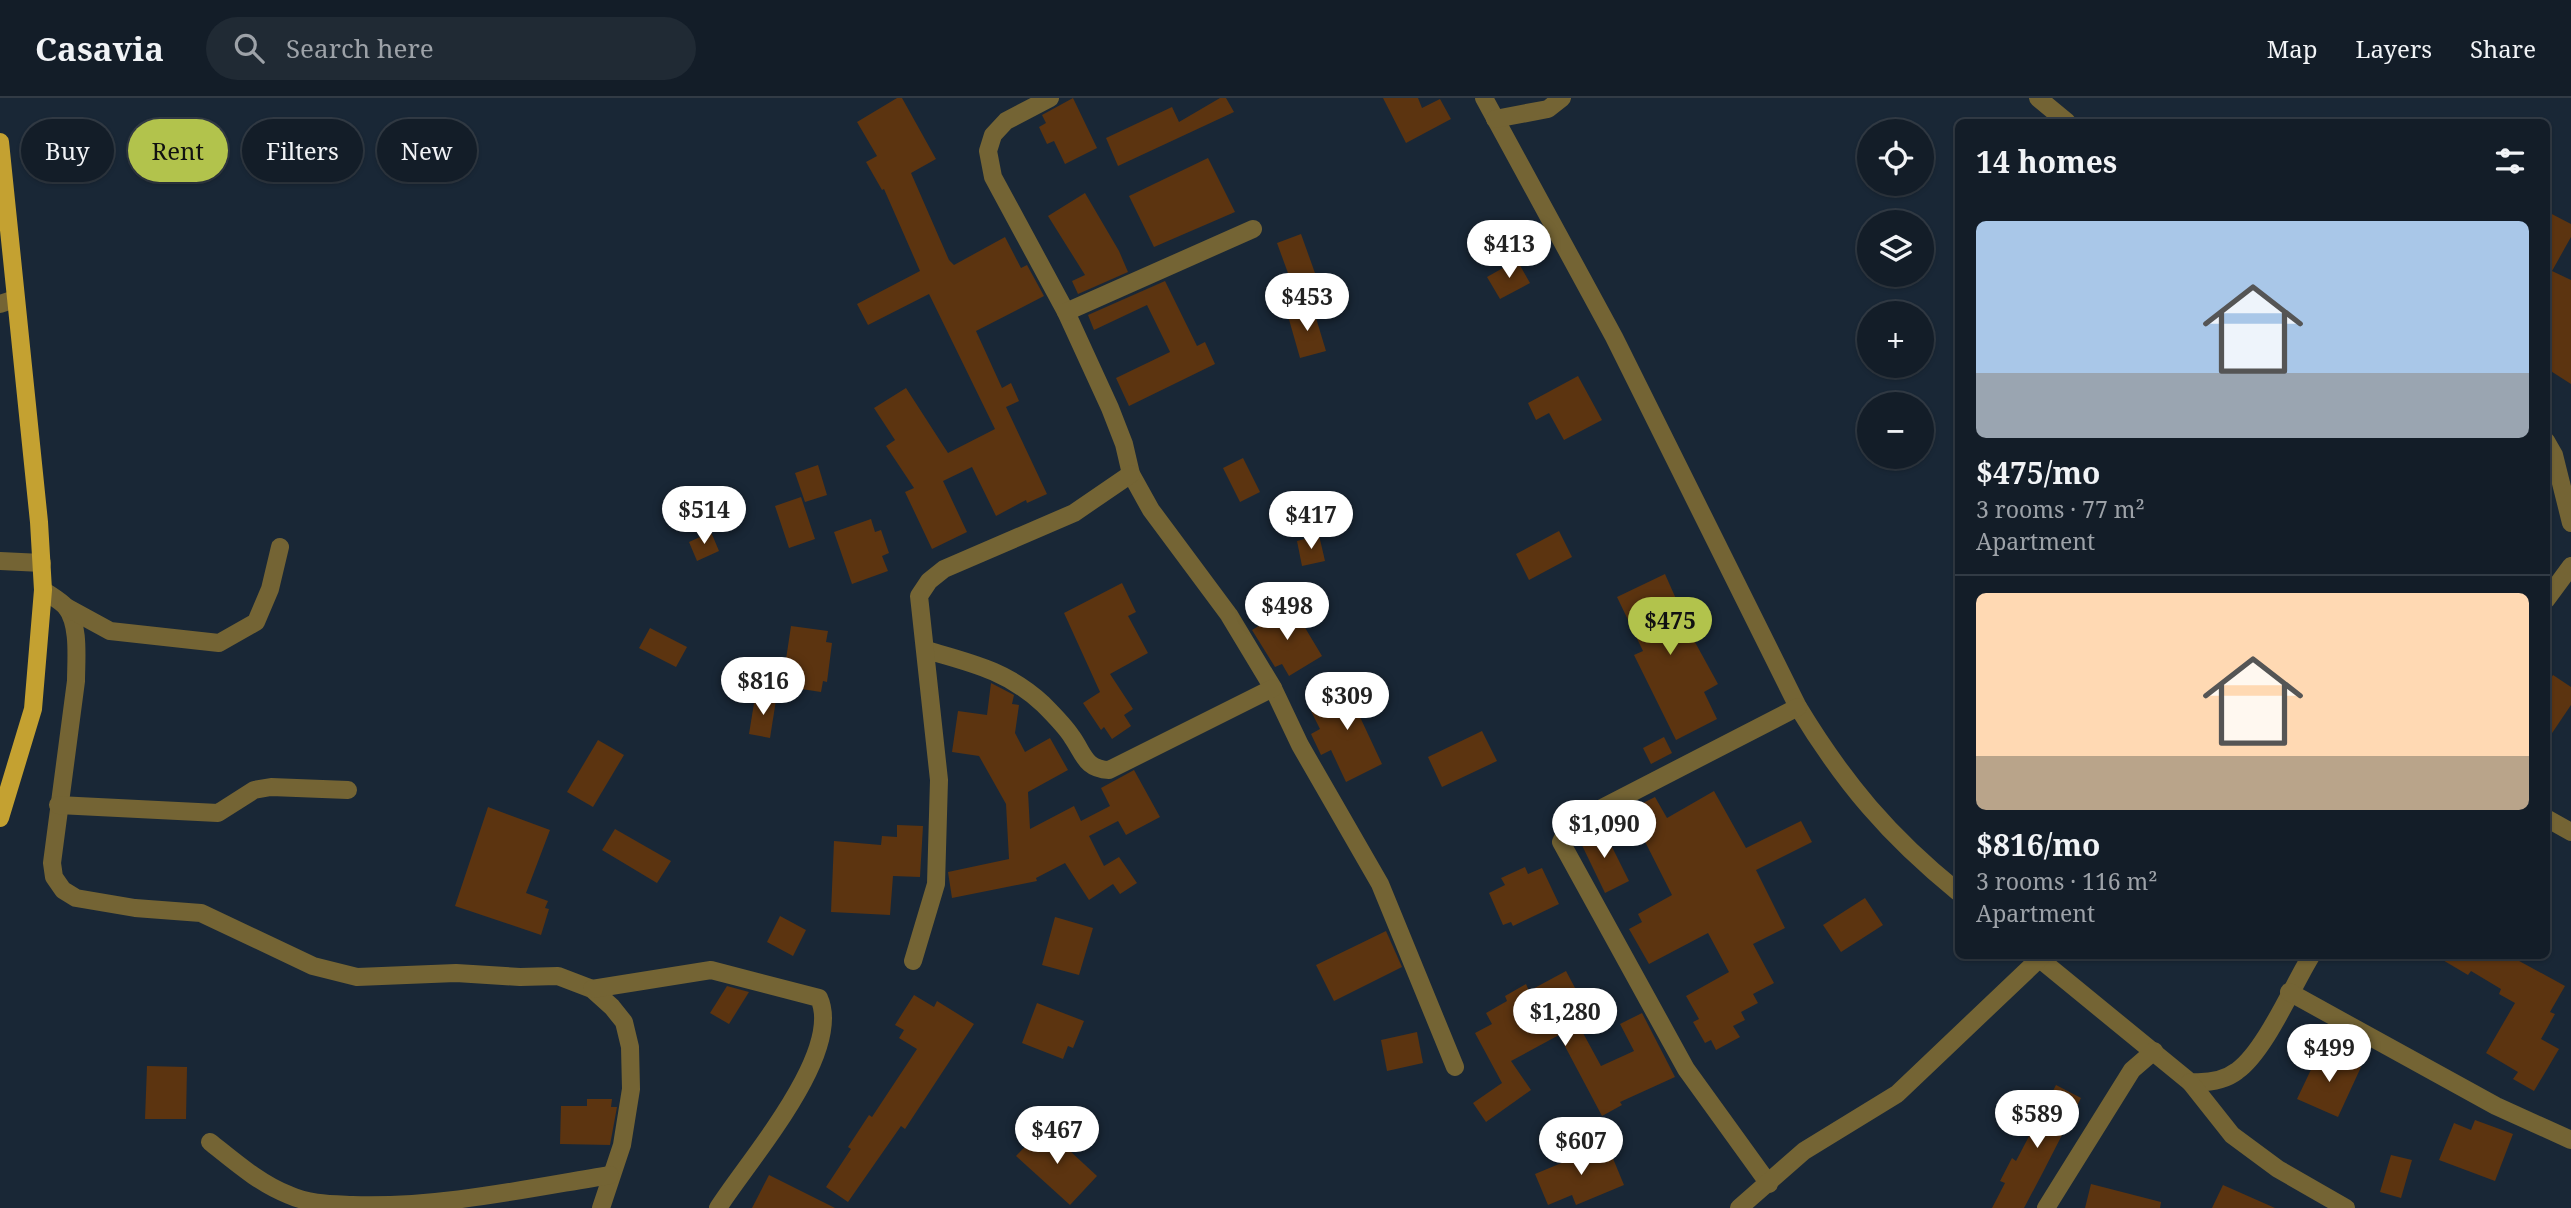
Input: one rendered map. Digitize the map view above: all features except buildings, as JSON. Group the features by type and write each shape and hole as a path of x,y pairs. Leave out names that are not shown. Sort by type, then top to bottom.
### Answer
{"main road":[{"path":"0,142 8,302 42,563 43,590 33,709 0,818"}],"street":[{"path":"1050,98 1006,121 993,135 988,152 993,177 1066,312 1110,408 1124,444 1131,474 1151,510 1229,615 1273,688 1300,745 1380,884 1455,1067"},
{"path":"1484,98 1615,337 1798,707 1826,754 1862,802 1955,889"},
{"path":"1495,118 1548,109 1562,98"},
{"path":"2038,98 2063,119"},
{"path":"1066,312 1253,229"},
{"path":"2550,448 2571,523"},
{"path":"913,961 936,884 939,780 919,596 929,581 944,569 1074,513 1131,474"},
{"path":"43,590 66,607 110,631 219,643 256,622 270,589 280,547"},
{"path":"0,561 42,563"},
{"path":"2550,595 2571,566"},
{"path":"66,607 72,625 76,681 52,863 54,877 63,890 76,898 135,908 201,913 313,966 357,978 456,973 558,976 592,989 624,1022 630,1047 631,1089 622,1145 601,1208"},
{"path":"926,650 990,668 1010,679 1043,704 1072,736 1087,763 1097,770 1109,770 1273,688"},
{"path":"1769,1184 1685,1069 1561,842 1569,825 1798,707"},
{"path":"58,805 218,813 254,790 271,787 348,790"},
{"path":"2550,820 2571,832"},
{"path":"1739,1208 1804,1151 1897,1094 2036,959"},
{"path":"2040,959 2190,1082 2232,1135 2278,1169 2346,1208"},
{"path":"2190,1082 2219,1080 2237,1071 2262,1044 2309,959"},
{"path":"592,989 711,970 819,998 824,1010 824,1026 818,1047 783,1116 718,1208"},
{"path":"2289,992 2496,1106 2571,1140"},
{"path":"2046,1208 2132,1070 2154,1051"},
{"path":"210,1142 266,1183 288,1195 314,1203 394,1207 463,1199 610,1175"}]}
